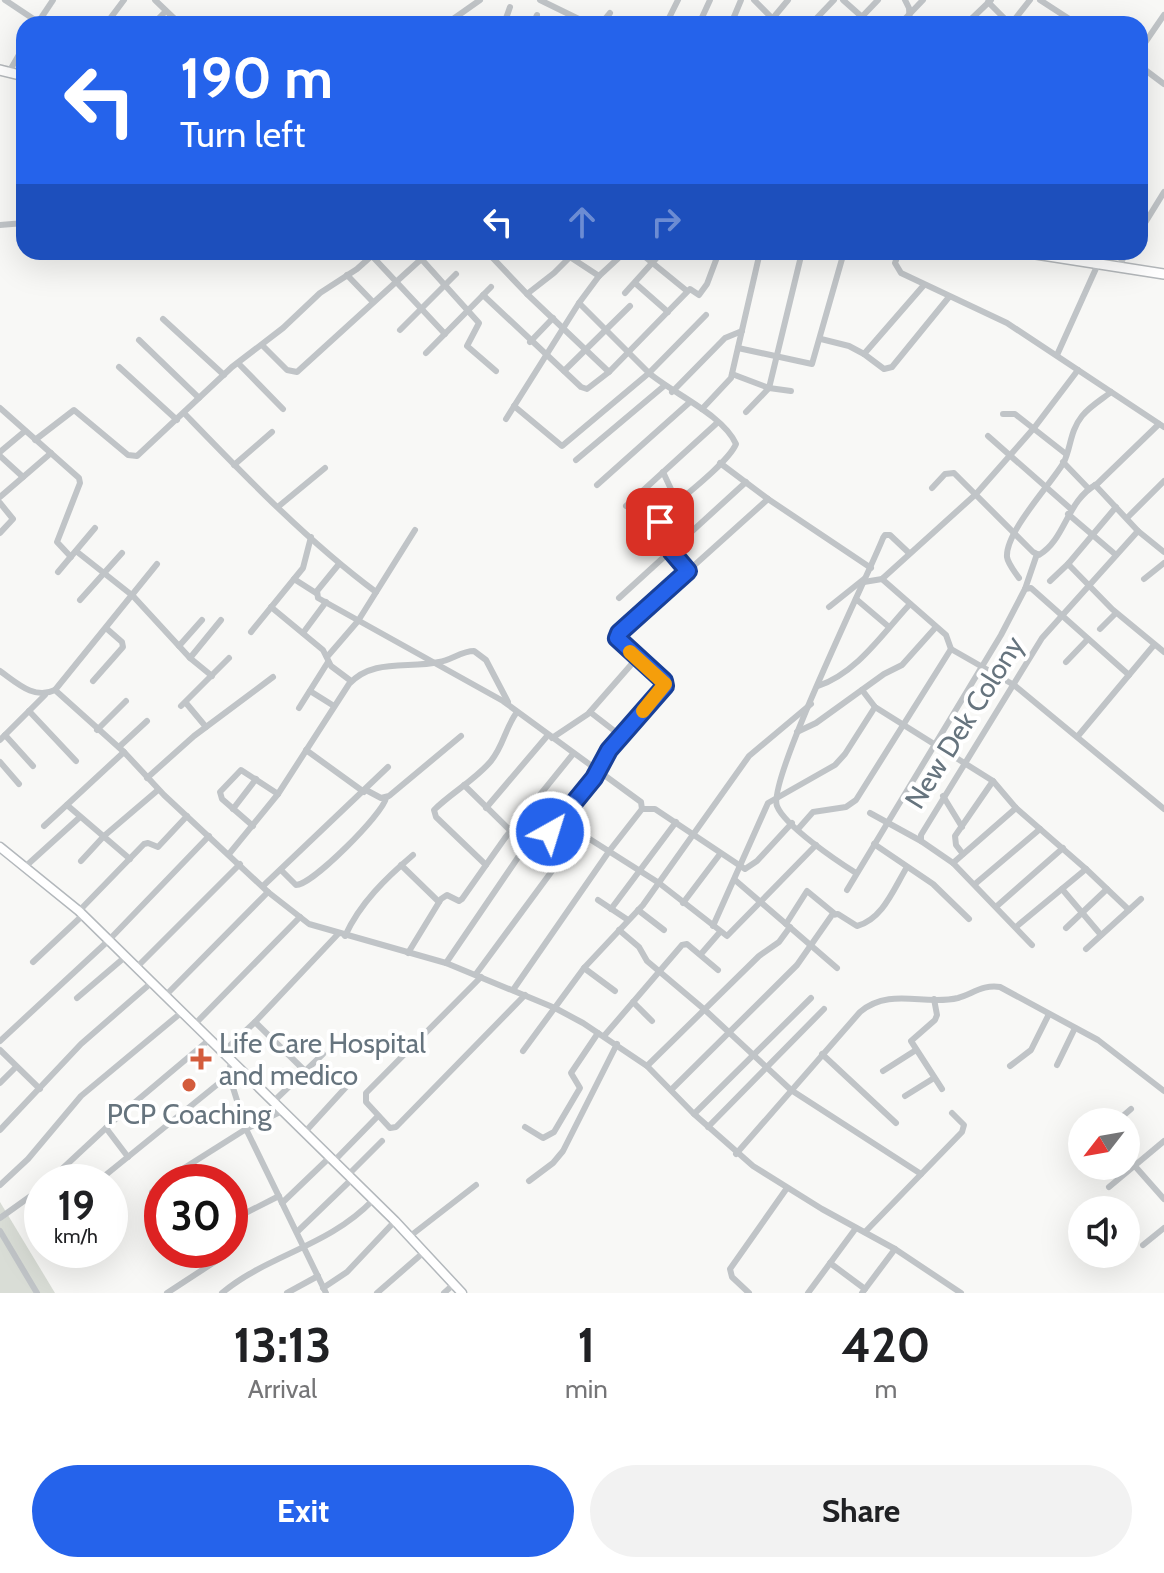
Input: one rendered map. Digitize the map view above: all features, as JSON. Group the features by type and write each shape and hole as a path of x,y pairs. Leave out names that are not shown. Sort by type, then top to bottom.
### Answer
{"main road":[{"path":"1078,260 1163,272"}],"street":[{"path":"0,11 7,0 28,16"},
{"path":"155,0 171,16"},
{"path":"457,16 480,0"},
{"path":"540,0 573,16"},
{"path":"754,0 768,16"},
{"path":"819,16 834,0"},
{"path":"843,0 861,16"},
{"path":"863,16 878,0"},
{"path":"905,0 909,14 923,0"},
{"path":"1017,16 1030,0"},
{"path":"1040,0 1064,16"},
{"path":"974,16 988,1 1003,16"},
{"path":"507,16 510,7"},
{"path":"161,16 166,11"},
{"path":"1148,38 1164,15"},
{"path":"1161,81 1164,71"},
{"path":"1148,218 1164,192"},
{"path":"35,440 74,410 134,457 141,454 224,375 320,293 366,260"},
{"path":"378,260 395,282 445,334"},
{"path":"262,345 287,370 297,372 419,260"},
{"path":"423,260 480,325 467,346 496,371"},
{"path":"527,294 554,273 564,260"},
{"path":"576,260 599,276"},
{"path":"506,419 579,303 599,276 616,260"},
{"path":"648,260 687,291"},
{"path":"625,293 655,260"},
{"path":"483,295 585,390 609,372 687,291 690,289 698,295 716,260"},
{"path":"702,409 732,374 758,260"},
{"path":"746,412 769,388 800,260"},
{"path":"738,348 812,364 842,260"},
{"path":"896,260 898,271 1007,323 1162,426 1069,511 1043,554 1037,554 951,471 932,488"},
{"path":"1118,267 1122,260"},
{"path":"496,262 609,372"},
{"path":"1057,355 1098,264"},
{"path":"400,330 456,274"},
{"path":"347,275 373,302"},
{"path":"635,283 668,312"},
{"path":"864,354 924,285"},
{"path":"426,353 491,287"},
{"path":"821,339 849,346 884,369 892,367 949,297"},
{"path":"579,303 649,373 672,392 702,409 736,444 733,451 661,517 660,525 688,571"},
{"path":"564,371 630,306"},
{"path":"514,406 562,446 649,373 706,315"},
{"path":"530,342 553,318"},
{"path":"163,319 224,375"},
{"path":"672,392 725,338 742,331"},
{"path":"139,340 199,398"},
{"path":"238,363 283,409"},
{"path":"119,367 177,420"},
{"path":"882,579 976,494 1033,429 1078,370"},
{"path":"732,374 769,388 791,391"},
{"path":"576,460 664,386"},
{"path":"1019,578 1007,559 1015,534 1044,486 1063,462 1069,440 1080,419 1111,392"},
{"path":"597,485 690,402"},
{"path":"0,408 78,475 80,480 57,539 58,546 105,573 133,596 190,658 212,676"},
{"path":"184,413 339,564 376,592"},
{"path":"1003,414 1015,414 1066,454"},
{"path":"626,506 717,423"},
{"path":"23,477 0,454 25,431"},
{"path":"234,465 272,432"},
{"path":"988,436 1116,555"},
{"path":"0,533 13,519 0,500 51,453"},
{"path":"1063,462 1164,552"},
{"path":"720,463 871,568"},
{"path":"279,506 325,468"},
{"path":"663,472 677,502"},
{"path":"1127,518 1164,481"},
{"path":"619,598 746,482"},
{"path":"640,493 661,517"},
{"path":"518,823 548,834 598,772 609,750 665,686 664,681 619,643 617,636 768,499"},
{"path":"1050,581 1116,507"},
{"path":"58,572 95,528"},
{"path":"299,708 328,659 358,621 415,530"},
{"name":"New Dek Colony","path":"1032,945 953,863 921,841 921,835 1031,654 1138,531"},
{"path":"856,873 798,829 780,810 775,798 797,732 885,535 890,535 909,553"},
{"path":"251,632 305,564 311,537"},
{"path":"80,600 122,553"},
{"path":"847,890 982,666 1025,589 1037,554"},
{"path":"1069,563 1116,613 1164,652"},
{"path":"1144,579 1164,563"},
{"path":"33,766 2,738 45,695 55,690 157,564"},
{"path":"316,593 339,564"},
{"path":"294,579 358,621 510,705 641,802 642,809 513,990"},
{"path":"829,607 865,579 882,579 946,635 951,649 1014,685 1164,809"},
{"path":"1025,589 1031,588 1129,675"},
{"path":"856,599 889,627"},
{"path":"303,633 326,602"},
{"path":"818,686 852,666 910,604"},
{"path":"271,607 303,633 351,681"},
{"path":"1100,629 1116,613"},
{"path":"179,646 202,620"},
{"path":"190,658 221,620"},
{"path":"797,732 816,723 902,665 936,627"},
{"path":"93,681 123,647 122,642 106,628"},
{"path":"1066,662 1088,639"},
{"path":"1078,736 1154,645"},
{"path":"798,829 813,812 851,805 905,726 951,649"},
{"path":"229,854 278,794 351,681 382,666 433,663 470,650 486,660 510,705"},
{"path":"206,727 183,705 229,658"},
{"path":"486,808 550,737 590,712 637,658"},
{"path":"0,671 26,690 45,695"},
{"path":"147,778 206,727 273,677"},
{"path":"55,690 121,750 158,790 309,924 446,963 555,1008 601,1034 647,1066 736,1154 787,1188 895,1249 961,1293"},
{"path":"862,690 875,707 993,781 1016,808 1129,910"},
{"path":"310,691 334,706"},
{"path":"97,730 126,701"},
{"path":"523,1051 584,968 659,883 749,756 811,704"},
{"path":"713,926 764,809 775,798 835,765 875,707"},
{"path":"29,711 76,761"},
{"path":"486,865 433,812 489,763 502,746 506,727 517,712"},
{"path":"590,712 621,736"},
{"path":"44,826 147,721"},
{"path":"281,870 296,885 303,885 380,812 386,798 461,736"},
{"path":"306,750 365,791 386,798"},
{"path":"408,953 439,902 447,895 460,900 573,754"},
{"path":"0,762 19,784"},
{"path":"165,996 281,870 388,767"},
{"path":"253,826 221,797 220,792 239,770 278,794"},
{"path":"233,809 256,779"},
{"path":"963,854 955,841 993,781"},
{"path":"464,785 526,846"},
{"path":"81,861 104,836 158,790"},
{"path":"943,796 962,827"},
{"path":"67,805 130,859"},
{"path":"953,863 1016,808"},
{"path":"642,809 655,809 745,869 792,823"},
{"path":"870,813 921,841"},
{"path":"33,962 145,843 160,846 187,816"},
{"path":"26,866 80,817"},
{"path":"611,909 676,822"},
{"path":"975,884 1040,829"},
{"path":"446,963 536,831"},
{"path":"577,831 659,883 727,936 816,845"},
{"path":"0,1041 108,941 209,836"},
{"path":"874,844 933,884 969,919"},
{"path":"0,847 81,913 395,1221 462,1293"},
{"path":"997,906 1063,848"},
{"path":"525,995 396,1127 390,1128 366,1102 366,1093 479,976 566,852"},
{"path":"683,903 720,854"},
{"path":"222,1053 341,935 413,855"},
{"path":"136,968 240,864"},
{"path":"401,865 439,902"},
{"path":"647,1066 759,956 779,942 807,891 835,914 857,926 873,919 881,911 907,867"},
{"path":"1016,927 1086,869"},
{"path":"735,880 837,968"},
{"path":"1062,889 1101,935"},
{"path":"1066,928 1107,889"},
{"path":"1086,949 1141,899"},
{"path":"598,900 628,920"},
{"path":"638,910 664,930"},
{"path":"671,1090 797,965 835,914"},
{"path":"194,1025 300,917"},
{"path":"619,930 639,947 647,961 791,1090 921,1174"},
{"path":"701,954 720,932"},
{"path":"525,1127 543,1138 554,1132 580,1088 571,1073 601,1034 682,945 687,944 718,970"},
{"path":"77,998 125,957"},
{"path":"584,968 615,991"},
{"path":"0,1130 91,1036 151,983"},
{"path":"736,1154 860,1012 876,1002 894,998 957,998 996,986 1112,1049 1164,1091"},
{"path":"694,1114 811,998"},
{"path":"934,999 937,1015 912,1038 916,1050 942,1089"},
{"path":"633,1002 652,1021"},
{"path":"708,1127 824,1009"},
{"path":"0,1185 28,1159 81,1096 182,1012"},
{"path":"1010,1066 1031,1050 1049,1014"},
{"path":"255,1022 305,1071"},
{"path":"1057,1065 1075,1028"},
{"path":"67,1164 209,1040"},
{"path":"529,1181 563,1151 617,1044"},
{"path":"0,1050 40,1089"},
{"path":"883,1071 916,1050"},
{"path":"273,1102 323,1054"},
{"path":"822,1054 896,1123"},
{"path":"231,1061 229,1075 246,1129 325,1291 395,1221"},
{"path":"0,1083 16,1067"},
{"path":"119,1164 229,1075"},
{"path":"905,1096 934,1078"},
{"path":"305,1132 347,1086"},
{"path":"191,1164 246,1129 282,1111"},
{"path":"865,1232 964,1129 952,1113"},
{"path":"248,1213 280,1199 332,1159 378,1116"},
{"path":"106,1128 128,1157"},
{"path":"297,1232 382,1141"},
{"path":"1140,1161 1164,1141"},
{"path":"1140,1173 1164,1199"},
{"path":"1109,1187 1117,1180"},
{"path":"409,1237 476,1185"},
{"path":"749,1293 732,1277 730,1269 787,1188"},
{"path":"222,1293 351,1222 373,1200"},
{"path":"0,1218 24,1201"},
{"path":"808,1293 856,1228"},
{"path":"1143,1245 1164,1228"},
{"path":"0,1231 37,1293"},
{"path":"830,1263 864,1291 895,1249"},
{"path":"377,1293 424,1252"},
{"path":"167,1293 205,1268"},
{"path":"287,1293 318,1276"},
{"path":"444,1293 454,1284"}],"shaded area":[{"path":"0,1202 24,1242 24,1268 40,1268 55,1293 0,1293"}],"slow traffic":[{"path":"630,652 665,684 643,711"}],"place":[{"name":"Life Care Hospital and medico","path":"201,1059"},
{"name":"PCP Coaching","path":"189,1085"}],"route":[{"path":"550,832 594,778 609,750 665,686 664,681 617,638 688,571 671,551 677,546 660,522"}]}
